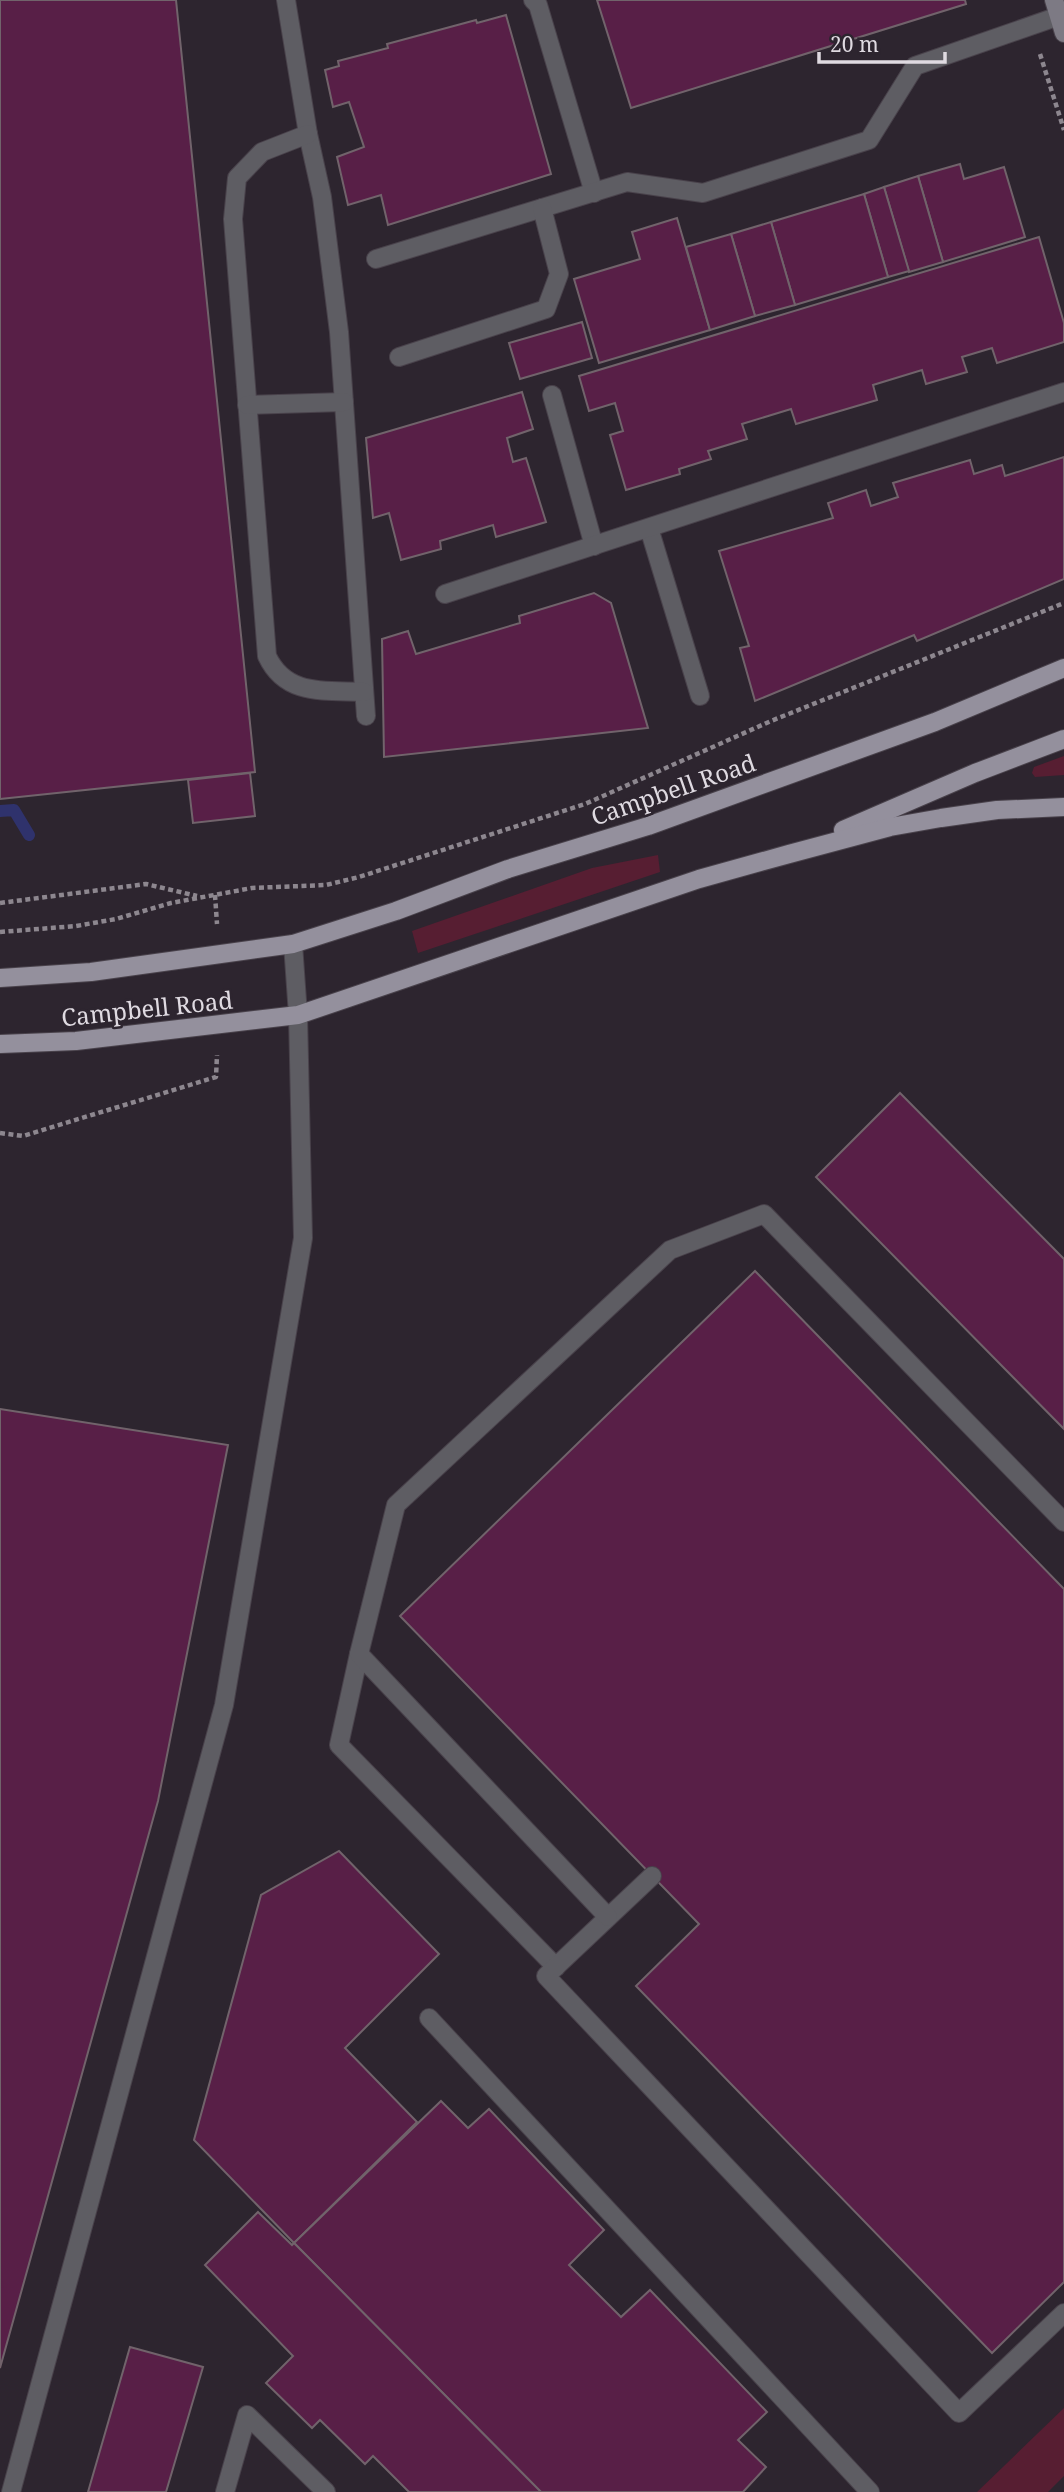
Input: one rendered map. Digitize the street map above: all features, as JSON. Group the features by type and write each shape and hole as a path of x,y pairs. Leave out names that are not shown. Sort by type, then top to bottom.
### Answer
{"main road":[{"name":"Campbell Road","path":"0,978 91,972 293,944 396,911 508,869 648,826 935,722 1064,668"},
{"name":"Campbell Road","path":"789,854 975,773 1064,739"},
{"name":"Campbell Road","path":"0,1044 76,1041 298,1014 699,879 789,854 890,827 941,818 997,810 1064,807"}],"street":[{"path":"286,0 308,134 322,197 339,332 366,716"},
{"path":"533,0 538,5 594,192"},
{"path":"376,259 627,182 704,193 869,140 915,66 1059,16"},
{"path":"308,134 262,152 237,178 233,219 267,656 274,670 284,680 296,686 364,692"},
{"path":"399,356 546,309 559,274 542,208"},
{"path":"445,594 1064,392"},
{"path":"552,395 594,545"},
{"path":"247,405 344,402"},
{"path":"649,528 700,696"},
{"path":"11,2492 224,1705 303,1238 298,1014 293,944"},
{"path":"556,1967 339,1745 396,1505 670,1250 764,1214 1064,1522"},
{"path":"359,1654 608,1917"},
{"path":"652,1876 546,1976 959,2413 1064,2313"},
{"path":"429,2018 870,2492"},
{"path":"225,2492 247,2416 326,2492"}],"path":[{"path":"1032,26 1064,130"},
{"path":"0,932 76,926 116,919 201,897 253,888 326,885 359,877 585,804 771,720 1064,603"},
{"path":"0,903 146,884 201,897"},
{"path":"215,895 217,931"},
{"path":"0,1133 23,1136 216,1077"}],"shaded area":[{"path":"1064,756 1064,775 1035,777 1032,773 1034,767"},
{"path":"658,855 660,872 418,953 412,931 592,868"},
{"path":"1064,2408 1064,2476 1048,2492 977,2492"}],"building":[{"path":"0,0 176,0 255,772 0,799"},
{"path":"597,0 965,0 966,4 631,108"},
{"path":"506,15 551,174 388,225 381,195 348,205 337,157 364,147 349,102 333,107 325,70 339,66 338,61 388,48 387,44 476,20 477,23"},
{"path":"960,164 964,179 1004,167 1025,237 943,262 918,176"},
{"path":"918,176 943,262 909,272 884,187"},
{"path":"884,187 909,271 888,277 864,194"},
{"path":"864,194 888,277 795,305 771,222"},
{"path":"677,218 710,330 599,363 574,279 640,259 632,232"},
{"path":"771,222 795,305 755,316 731,234"},
{"path":"731,234 755,316 710,330 686,247"},
{"path":"1039,237 1064,323 1064,342 997,363 992,348 962,357 967,372 926,384 922,370 873,385 877,400 796,424 791,409 742,424 747,439 708,451 711,459 679,469 680,474 626,490 610,435 623,431 615,403 589,411 579,376"},
{"path":"582,322 592,358 520,379 509,343"},
{"path":"522,392 533,429 507,438 513,462 526,458 546,522 496,537 493,525 440,541 441,549 401,560 389,513 373,518 366,438"},
{"path":"1064,457 1064,579 917,641 914,635 755,701 740,648 749,646 719,551 833,518 828,503 866,490 871,506 898,497 893,483 970,460 974,474 1002,465 1005,476"},
{"path":"594,593 611,603 648,728 384,757 382,639 408,631 416,654 520,623 519,616"},
{"path":"250,773 255,816 193,823 188,780"},
{"path":"900,1093 1064,1259 1064,1429 816,1177"},
{"path":"755,1271 1064,1589 1064,2282 992,2353 636,1986 699,1924 400,1616"},
{"path":"0,1409 228,1445 158,1801 0,2368"},
{"path":"339,1851 439,1954 345,2048 417,2122 294,2243 194,2140 261,1895"},
{"path":"441,2101 468,2128 489,2109 604,2230 569,2265 621,2317 650,2290 767,2412 738,2440 766,2467 743,2492 541,2492 294,2243"},
{"path":"258,2212 292,2245 294,2243 541,2492 409,2492 373,2456 365,2464 320,2420 312,2428 266,2383 293,2356 205,2265"},
{"path":"130,2347 203,2367 166,2492 88,2492"}],"waterway":[{"path":"0,811 14,810 29,835"}]}
